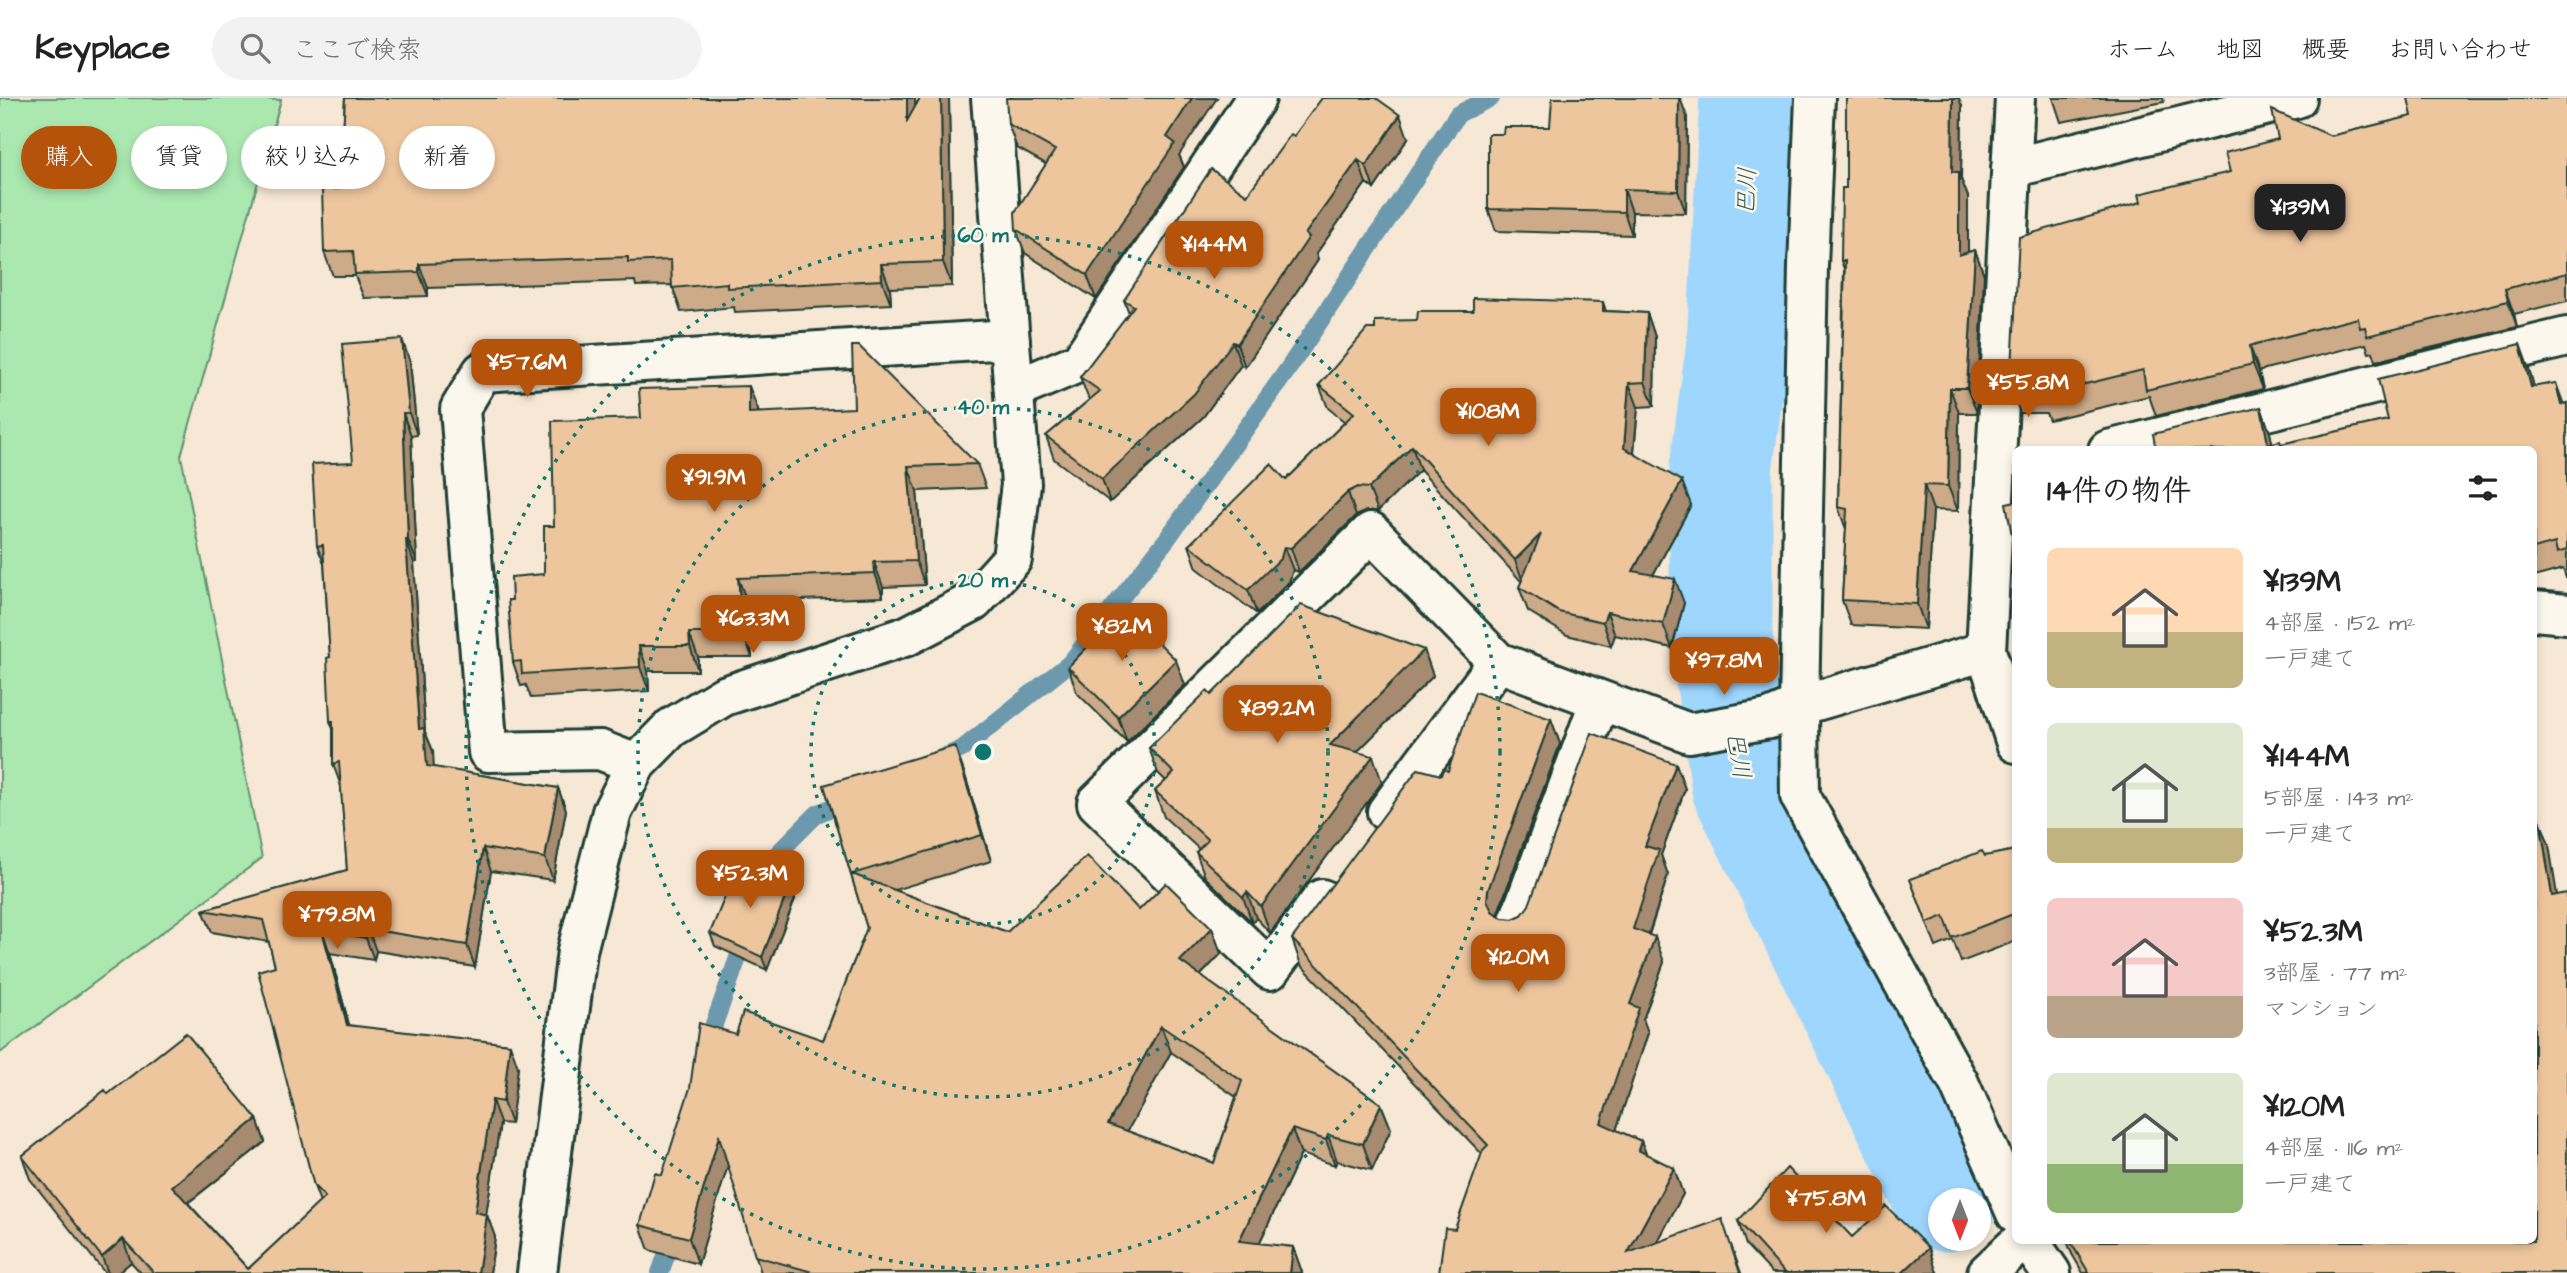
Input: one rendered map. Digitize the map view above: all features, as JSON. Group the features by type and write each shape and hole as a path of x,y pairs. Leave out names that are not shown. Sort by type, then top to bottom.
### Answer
{"street":[{"path":"537,1273 576,951 612,812 636,764 671,728 724,696 907,636 974,601 1012,559 1021,484 990,98"},
{"path":"1014,390 1080,362 1256,98"},
{"path":"1815,98 1784,713 1800,796 1959,1083 2012,1204"},
{"path":"2012,731 1986,652 2006,475 2011,168 2015,98"},
{"path":"2011,168 2297,98"},
{"path":"2124,446 2567,337"},
{"path":"636,764 600,750 488,752 460,409 482,372 1010,339"},
{"path":"1343,871 1270,970 1097,803 1370,532 1498,662 1689,733 1784,713 1986,652"},
{"path":"2537,611 2567,614"},
{"path":"1368,838 1498,662"},
{"path":"1518,923 1600,700"},
{"path":"2011,1252 2052,1273"}],"green space":[{"path":"0,98 281,100 274,126 241,126 241,189 256,189 181,456 262,858 0,1053"}],"building":[{"path":"345,98 907,98 907,121 920,98 941,98 943,262 881,264 882,280 727,288 727,283 672,288 671,260 628,262 628,257 419,264 419,272 355,274 353,251 324,252 322,189 385,189 385,126 343,126"},
{"path":"1006,98 1192,98 1167,137 1175,143 1087,275 1016,229 1015,212 1055,150 1008,124"},
{"path":"1322,98 1376,98 1400,115 1366,166 1358,160 1305,234 1309,237 1237,344 1233,342 1194,394 1102,479 1046,436 1100,391 1080,377 1134,306 1124,300 1211,169 1247,195 1291,134 1294,136"},
{"path":"1552,98 1679,98 1678,191 1624,189 1624,212 1488,209 1488,134 1503,134 1504,127 1550,127"},
{"path":"1846,98 1953,98 1952,172 1959,172 1959,255 1975,250 1967,388 1950,388 1948,486 1924,485 1917,604 1842,600 1847,509 1838,507 1845,261 1841,261 1842,188 1846,188"},
{"path":"2408,98 2567,98 2567,273 2505,289 2508,301 2367,336 2365,327 2360,328 2358,318 2256,344 2250,346 2253,364 2146,390 2143,370 2040,395 2038,388 2011,388 2019,237 2141,202 2139,194 2230,172 2225,153 2278,139 2272,110 2331,136 2412,116"},
{"path":"1473,298 1603,302 1603,311 1647,313 1645,382 1629,383 1624,448 1682,481 1633,571 1675,579 1663,624 1607,612 1603,622 1559,612 1519,587 1541,534 1515,560 1412,446 1369,488 1358,487 1348,492 1291,548 1284,547 1281,558 1248,590 1189,545 1271,464 1286,480 1354,413 1319,385 1367,329 1375,329 1375,321 1417,320 1418,311 1473,311"},
{"path":"402,339 409,413 403,413 406,540 419,729 424,728 427,766 558,788 545,858 483,848 467,945 368,929 366,938 322,930 347,1025 510,1044 503,1102 492,1100 475,1212 487,1215 478,1273 154,1273 123,1239 102,1257 22,1156 105,1090 108,1094 186,1033 257,1119 172,1186 248,1269 325,1197 314,1186 258,971 275,966 263,920 203,910 347,870 339,762 333,764 323,545 317,546 312,464 353,462 342,344"},
{"path":"2520,344 2531,387 2556,383 2561,405 2567,403 2567,550 2557,553 2555,543 2537,548 2537,446 2155,446 2153,434 2261,407 2268,444 2280,441 2281,444 2388,420 2378,379"},
{"path":"852,346 859,346 977,464 908,466 916,561 874,562 875,573 738,578 743,633 689,633 690,646 639,646 640,667 522,674 521,661 513,662 508,600 512,600 511,577 544,574 544,526 554,526 552,421 641,418 639,389 749,386 749,413 854,408"},
{"path":"2012,502 2012,536 2006,503"},
{"path":"1301,605 1424,650 1330,745 1373,756 1261,907 1247,892 1243,897 1196,852 1208,840 1155,791 1174,773 1149,748 1207,691 1211,695"},
{"path":"1125,609 1176,660 1118,717 1068,667 1098,636 1100,638"},
{"path":"1475,692 1551,719 1488,890 1487,900 1492,911 1502,918 1513,919 1522,915 1529,905 1592,733 1676,764 1645,846 1659,850 1633,929 1655,937 1630,1004 1639,1008 1601,1123 1641,1141 1638,1150 1674,1168 1628,1253 1722,1219 1740,1273 1439,1273 1445,1228 1455,1229 1483,1150 1488,1145 1292,939 1418,769 1441,775 1443,769 1448,771"},
{"path":"955,746 982,835 852,874 1007,932 1087,856 1139,910 1166,883 1212,928 1180,961 1381,1104 1363,1144 1328,1135 1326,1140 1292,1129 1239,1241 1293,1247 1290,1273 805,1273 809,1271 755,1256 719,1136 689,1238 640,1225 655,1173 662,1175 690,1088 699,1023 736,1034 743,1012 823,1040 824,1038 867,928 824,785","holes":["1161,1026 1242,1081 1214,1163 1108,1124"]},
{"path":"2537,820 2540,820 2552,896 2567,893 2567,1273 2089,1273 2072,1244 2537,1244"},
{"path":"1982,851 1985,856 2012,851 2012,915 1952,938 1944,916 1927,923 1910,879"},
{"path":"738,865 790,885 762,957 710,933"},
{"path":"1787,1168 1852,1237 1886,1206 1928,1249 1902,1273 1785,1273 1738,1221"}],"waterway":[{"path":"937,760 962,749 1070,663 1167,539 1286,372 1458,114 1491,98"},
{"name":"巴川","path":"1751,98 1738,345 1721,469 1721,636 1743,787 1940,1188"},
{"path":"760,896 774,857 817,814 851,799"},
{"path":"712,1049 714,1024 746,936"},
{"path":"660,1273 674,1233"}]}
